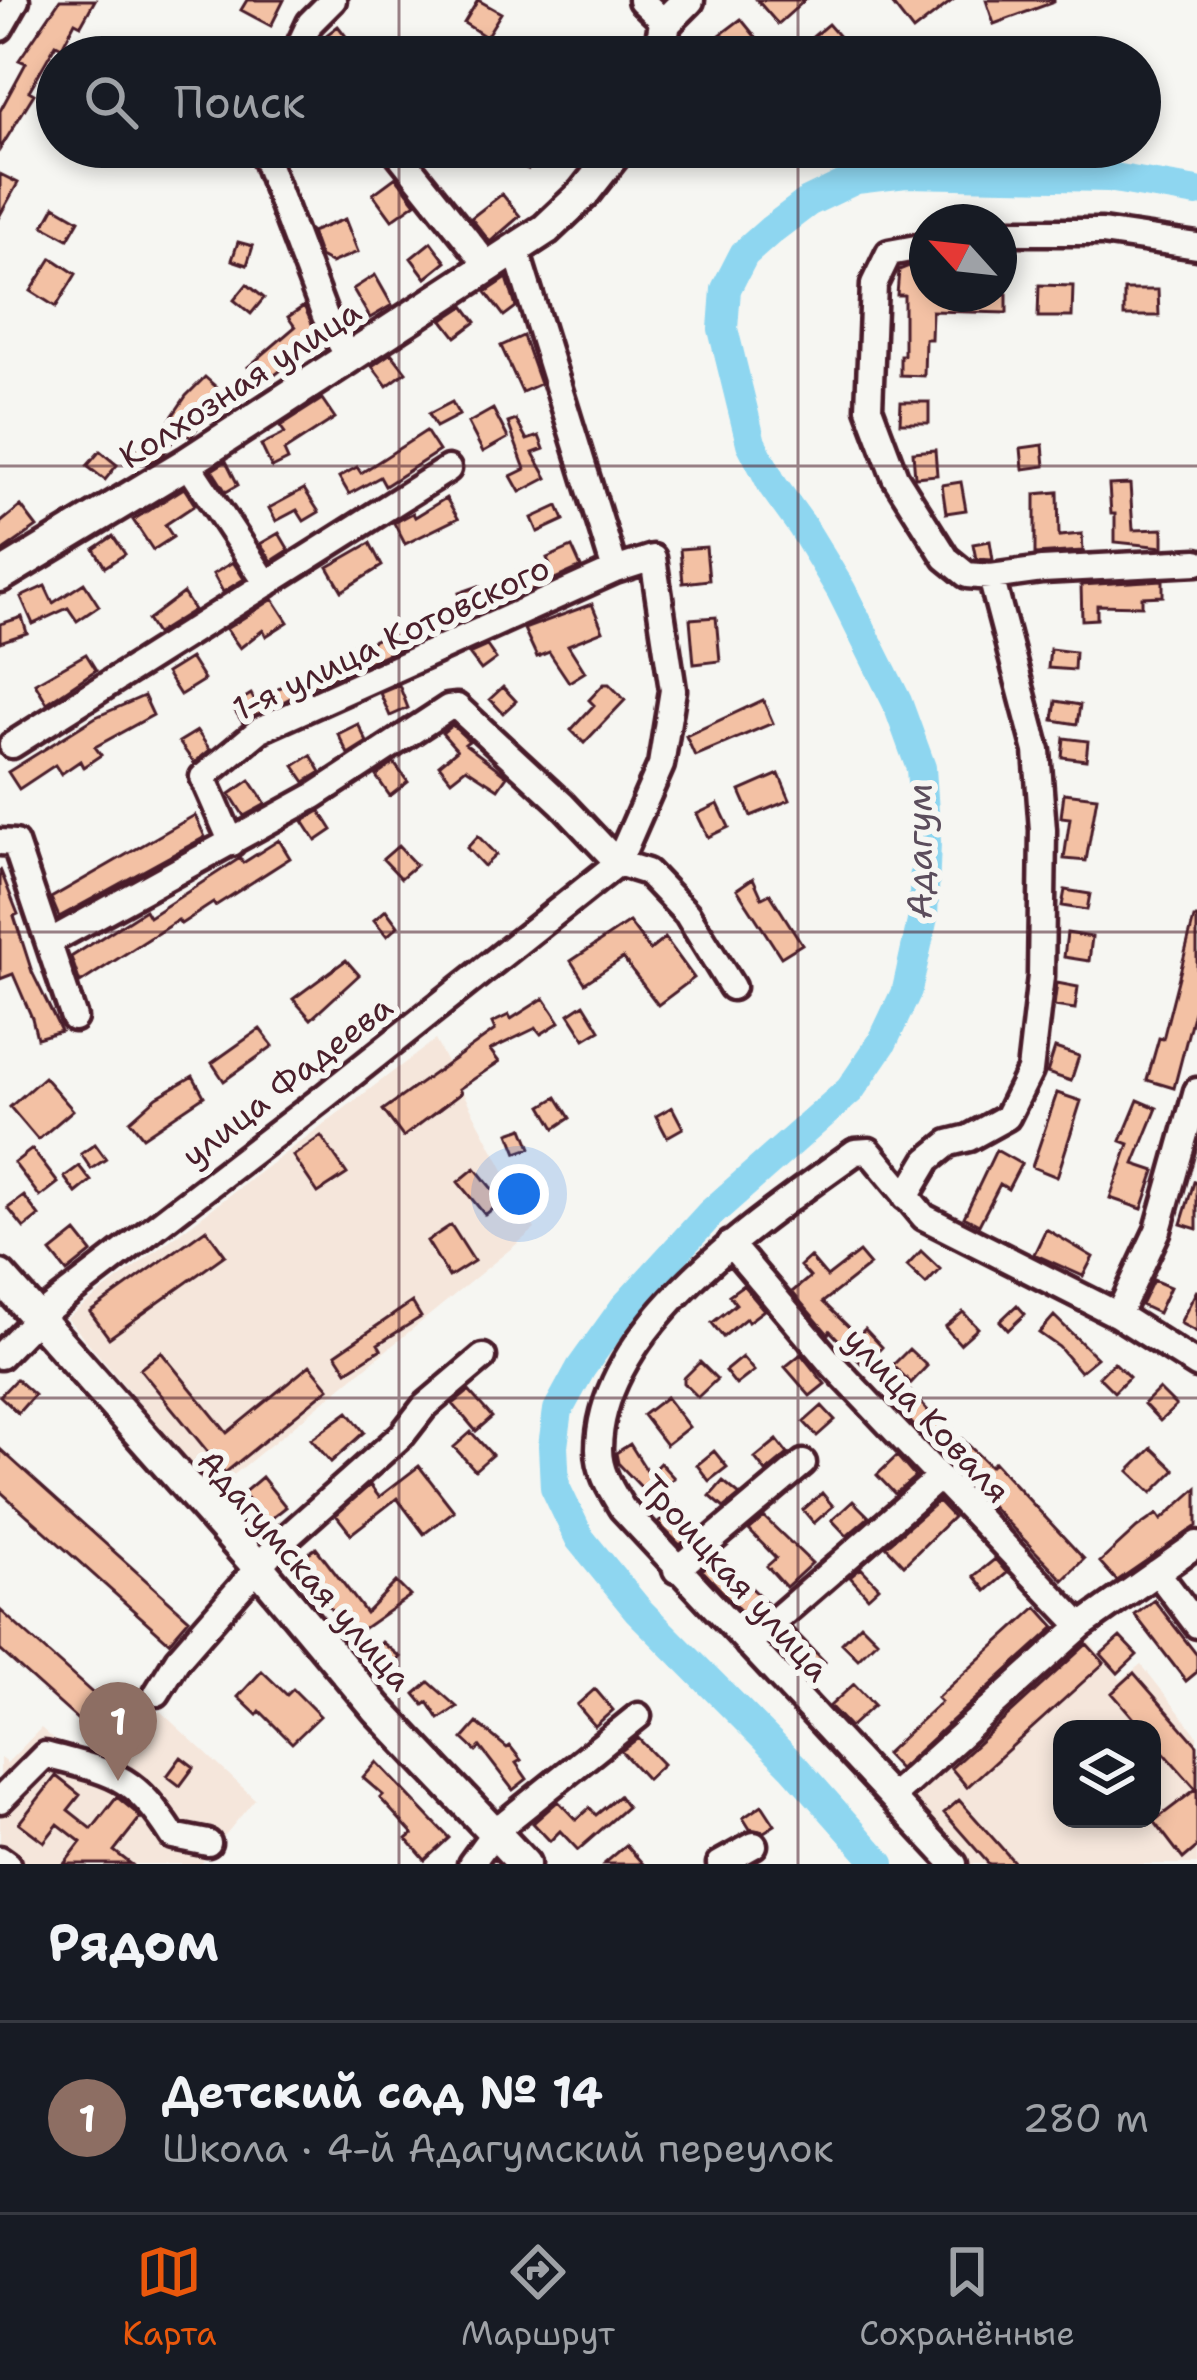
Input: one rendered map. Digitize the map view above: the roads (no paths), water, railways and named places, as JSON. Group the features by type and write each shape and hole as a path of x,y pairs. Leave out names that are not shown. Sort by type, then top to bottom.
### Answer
{"main road":[{"path":"662,36 665,23 688,0"},
{"name":"Колхозная улица","path":"0,576 187,464 516,250 546,229 603,168"},
{"path":"3,1284 37,1318"},
{"name":"Адагумская улица","path":"37,1318 377,1709 524,1864"}],"street":[{"path":"0,28 16,0"},
{"path":"304,36 310,22 333,0"},
{"path":"641,0 665,23"},
{"path":"268,168 325,316 349,358"},
{"path":"410,168 489,267"},
{"path":"1017,232 1102,232 1197,246"},
{"path":"516,250 615,570"},
{"path":"909,250 889,254 874,284 869,408 896,477 946,558 967,575 992,577 1197,562"},
{"path":"187,464 267,584"},
{"path":"12,745 448,470"},
{"name":"улица Фадеева","path":"0,1356 37,1318 618,863 661,765 673,690 653,558 615,570"},
{"name":"1-я улица Котовского","path":"232,843 203,777 261,729 615,570"},
{"path":"906,1197 928,1160 949,1143 969,1138 1007,1117 1030,1071 1041,976 1043,830 1037,751 992,577"},
{"path":"49,943 314,796 448,708 462,710 618,863 647,872 687,914 732,987"},
{"path":"0,842 15,843 74,1018"},
{"path":"1118,1315 1158,1230 1197,1091"},
{"name":"Троицкая улица","path":"954,1864 622,1508 605,1478 599,1449 608,1399 633,1349 670,1301 730,1244 855,1152 869,1151 924,1217 1118,1315 1197,1365"},
{"name":"улица Коваля","path":"730,1244 829,1360 1081,1626"},
{"path":"157,1693 178,1659 276,1547 483,1357"},
{"path":"676,1570 803,1462"},
{"path":"748,1644 939,1478"},
{"path":"892,1797 1081,1626 1197,1544"},
{"path":"1156,1572 1197,1625"},
{"path":"471,1864 495,1831 638,1716"},
{"path":"0,1800 45,1756 119,1774 153,1804 173,1836 208,1843"},
{"path":"720,1864 754,1845"}],"waterway":[{"name":"Адагум","path":"880,1864 794,1767 638,1610 580,1539 555,1487 558,1410 581,1368 624,1308 711,1213 850,1090 882,1043 907,990 923,917 926,842 921,768 897,702 841,590 773,486 751,443 723,329 726,289 744,254 771,230 808,202 856,179 906,173 1108,177 1197,192"}],"place":[{"name":"Детский сад № 14","path":"118,1781"}]}
